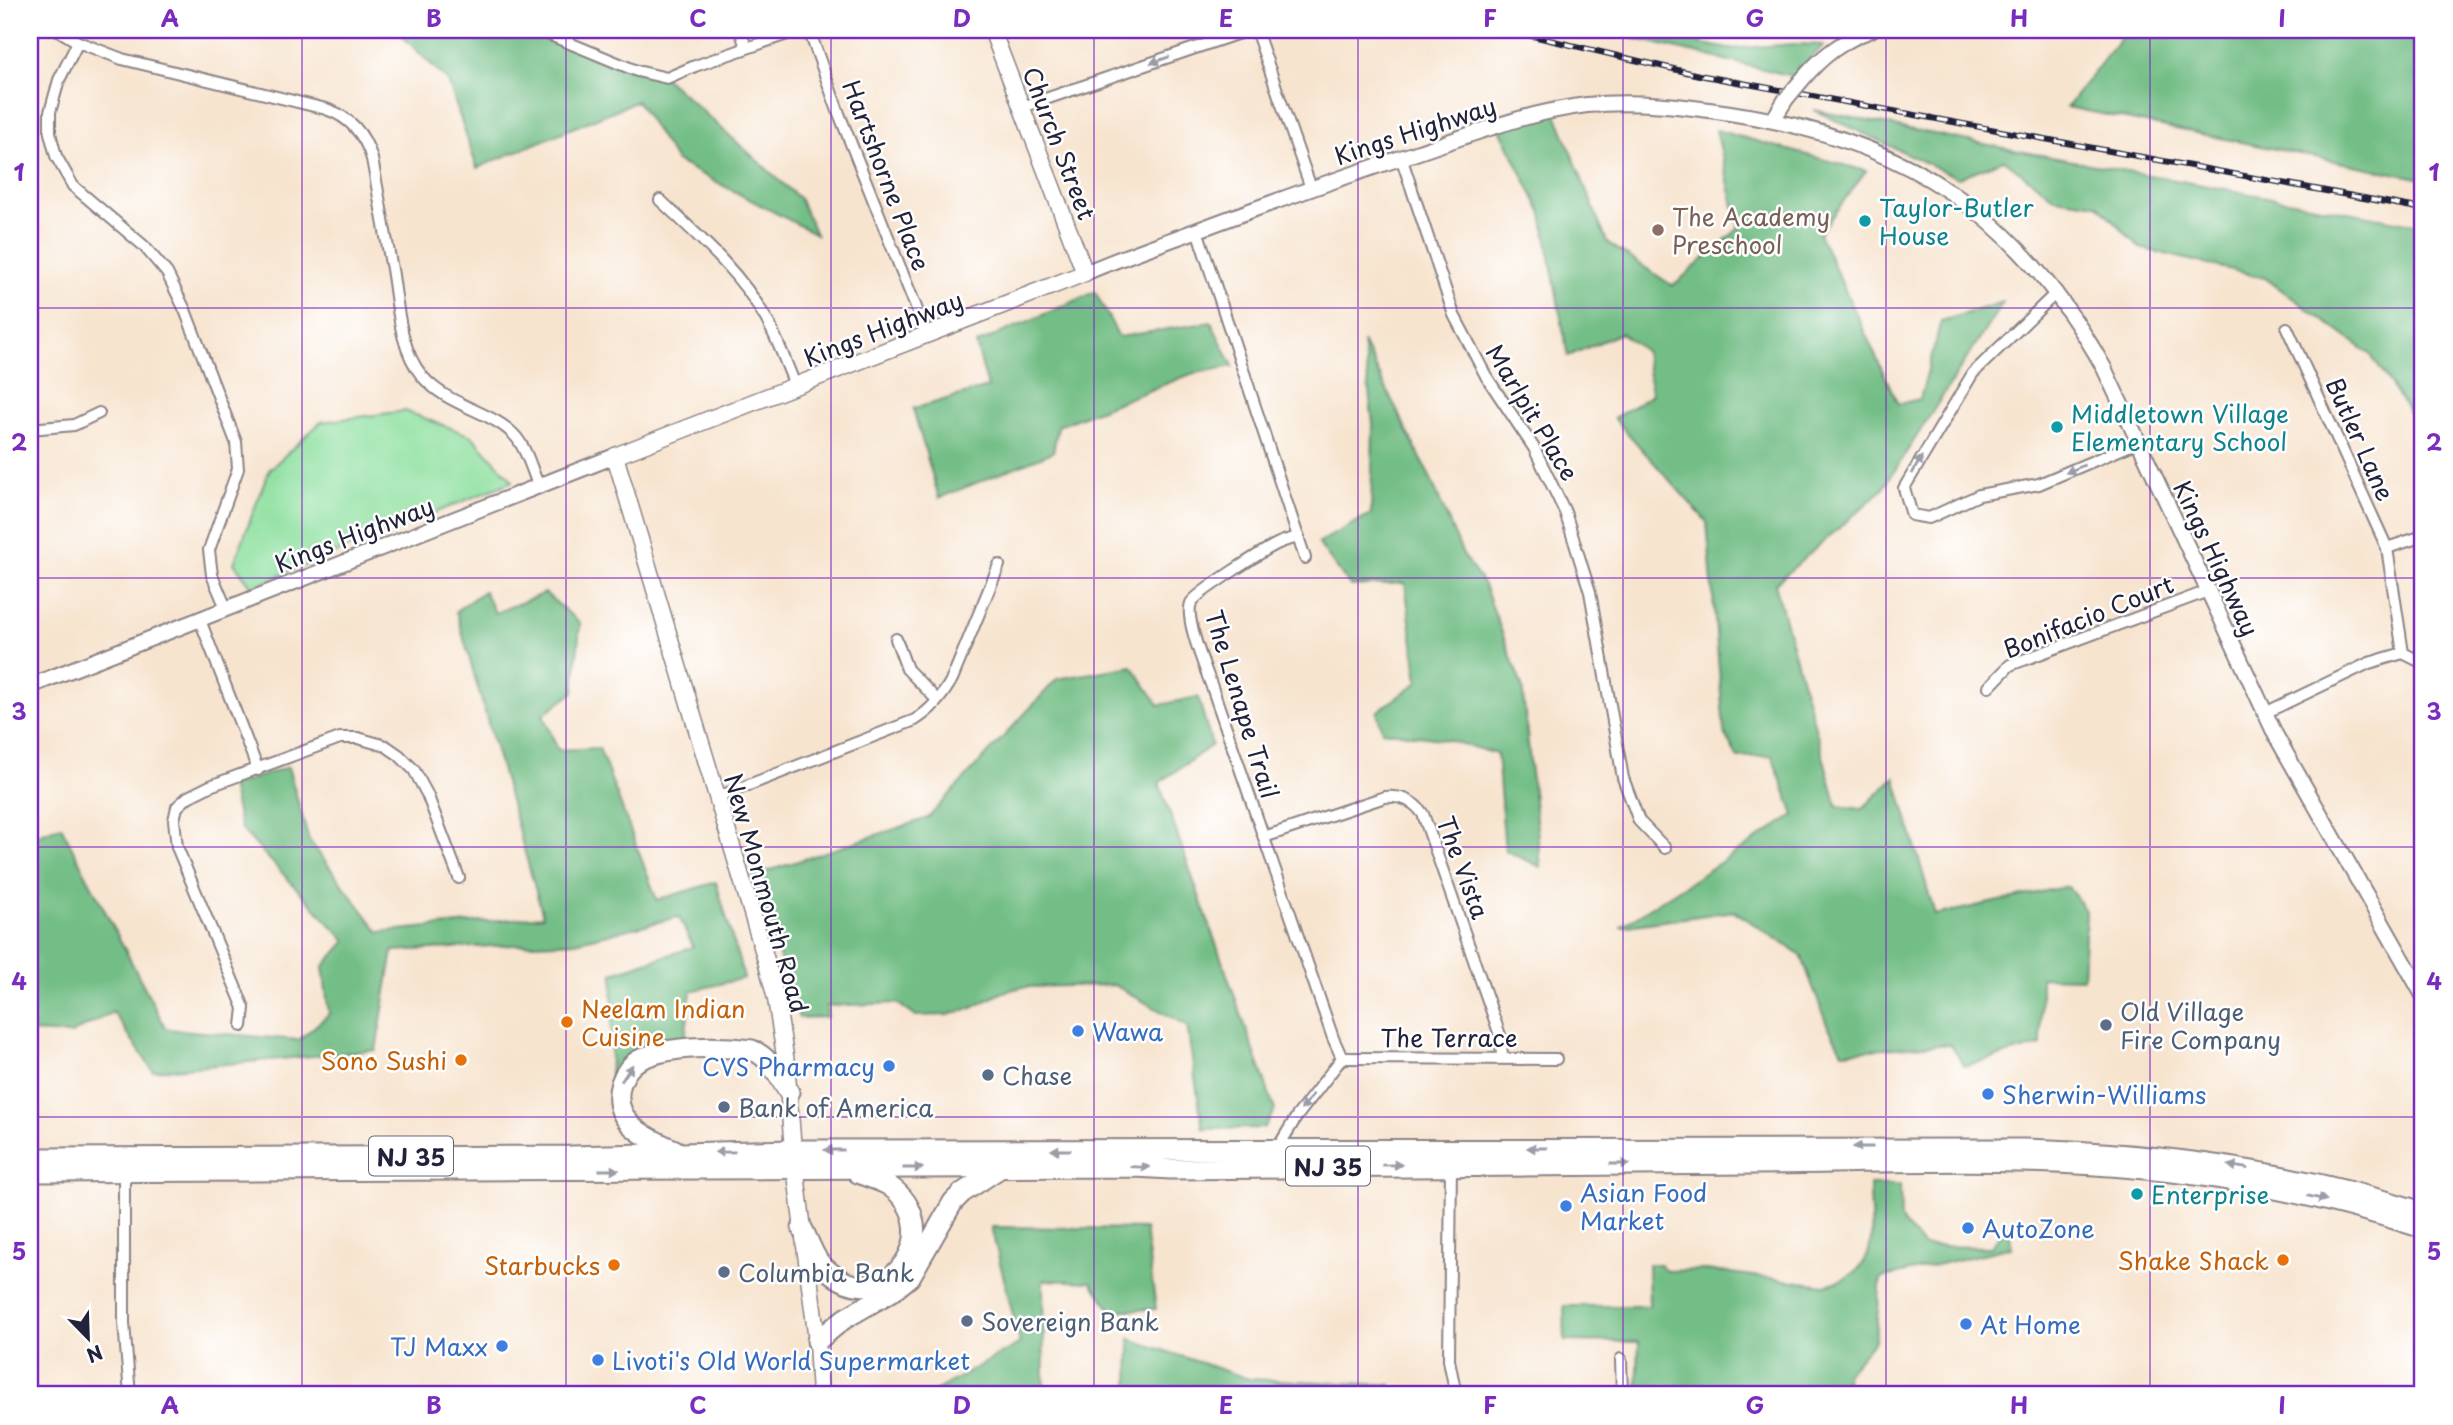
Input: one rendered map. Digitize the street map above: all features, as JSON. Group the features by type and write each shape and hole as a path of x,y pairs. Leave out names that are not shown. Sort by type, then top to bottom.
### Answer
{"highway":[{"path":"683,1153 646,1138 628,1123 622,1112 619,1103 620,1086 628,1069 642,1058 694,1049 752,1050 760,1053 774,1068 789,1092"},
{"name":"NJ 35","path":"30,1172 124,1173 1277,1149 1931,1147 2099,1152 2248,1168 2347,1190 2423,1212"},
{"name":"NJ 35","path":"30,1158 683,1153 794,1160 847,1169 1171,1169 1451,1164 1860,1164 1991,1161 2114,1167 2199,1176 2283,1190 2370,1211 2423,1228"},
{"path":"817,1341 844,1319 906,1280 920,1263 953,1202 962,1193 1001,1168"},
{"path":"802,1228 820,1264 839,1280 851,1284 874,1284 884,1280 899,1270 906,1261 914,1240 915,1228 908,1206 887,1185 847,1169"}],"main road":[{"name":"Church Street","path":"992,30 1085,273"},
{"name":"Kings Highway","path":"615,456 1085,273"},
{"name":"New Monmouth Road","path":"615,456 766,960 781,1029 789,1092 794,1160 817,1341 820,1395"}],"street":[{"path":"58,30 78,42 143,65 326,109 351,123 366,143 372,159 402,331 411,359 422,376 440,394 499,424 516,437 538,485"},
{"path":"538,30 637,71 667,78 695,65 799,30"},
{"path":"740,30 746,47"},
{"name":"Hartshorne Place","path":"809,30 838,111 927,335"},
{"path":"1021,107 1248,30"},
{"path":"1256,30 1311,188"},
{"path":"1773,120 1786,99 1830,51 1851,37 1871,30"},
{"path":"78,42 59,80 50,112 50,133 56,156 73,186 145,246 167,273 185,310 236,442 238,469 209,550 212,575 226,608"},
{"name":"Kings Highway","path":"1085,273 1311,188 1535,116 1584,106 1623,103 1695,108 1773,120 1838,137 1874,151 1946,188 2002,232 2057,292 2083,329 2104,368 2291,765 2423,995"},
{"name":"Marlpit Place","path":"1401,158 1454,316 1486,376 1534,448 1565,512 1580,552 1590,592 1623,778 1639,821 1665,848"},
{"path":"660,200 715,252 755,301 771,328 796,387"},
{"path":"1196,230 1306,558"},
{"path":"2057,292 1973,373 1904,488 1912,515 1929,518 1979,495 2039,484 2138,442"},
{"name":"Butler Lane","path":"2287,328 2387,548 2403,653"},
{"path":"30,429 74,425 99,413"},
{"name":"Kings Highway","path":"30,686 615,456"},
{"path":"2387,548 2423,536"},
{"name":"The Lenape Trail","path":"1299,537 1278,543 1243,565 1198,595 1191,603 1190,609 1196,638 1342,1058"},
{"path":"718,797 915,720 931,709 952,678 999,565"},
{"name":"Bonifacio Court","path":"1989,687 2010,665 2208,591"},
{"path":"200,620 258,770"},
{"path":"896,639 907,669 937,700"},
{"path":"2265,713 2369,663 2403,653 2423,663"},
{"path":"242,1026 244,1008 177,847 174,820 177,807 188,797 210,786 346,737 386,746 405,760 420,779 459,878"},
{"name":"The Vista","path":"1264,837 1385,797 1404,798 1420,808 1497,1025 1502,1057"},
{"path":"1277,1149 1297,1116 1342,1058"},
{"name":"The Terrace","path":"1342,1058 1556,1059"},
{"path":"1451,1164 1449,1360 1456,1395"},
{"path":"124,1173 124,1323 130,1395"},
{"path":"1621,1359 1622,1395"}],"green space":[{"path":"396,30 549,30 563,43 660,73 799,198 816,234 676,161 637,101 477,168 448,81"},
{"path":"1598,30 1685,30 1694,42 1729,49 1794,44 1824,45 1792,76"},
{"path":"2127,30 2423,30 2423,179 2067,107"},
{"path":"1814,110 2423,226 2423,433 2370,354 2265,278 2140,248 2097,204 2055,198 2004,160 1958,178"},
{"path":"1555,111 1607,242 1673,286 1739,228 1716,130 1866,171 1819,234 1898,404 1920,399 1941,321 2003,302 1882,490 1775,584 1837,806 1862,809 1895,777 1935,915 2068,886 2086,912 2083,978 2041,977 2041,1045 1964,1066 1951,1044 1842,1052 1826,1022 1801,955 1734,911 1620,927 1794,815 1772,756 1737,757 1724,731 1707,522 1614,418 1652,395 1645,351 1621,333 1568,356 1542,214 1499,127"},
{"path":"1095,292 1119,337 1211,322 1233,366 1191,374 1058,426 1053,452 939,498 913,409 988,387 976,344"},
{"path":"1363,342 1430,477 1463,555 1484,585 1522,686 1541,867 1505,850 1497,754 1448,740 1382,731 1377,712 1418,682 1405,583 1350,586 1318,543 1371,514 1373,424"},
{"path":"405,411 472,436 513,481 252,587 234,563 269,470 321,422"},
{"path":"484,591 495,613 545,593 580,623 574,692 543,715 558,750 599,748 657,900 716,882 744,978 691,991 684,1047 610,1088 613,973 693,947 679,917 575,942 393,951 376,1050 153,1071 113,1012 71,1034 30,1032 30,838 61,826 166,1029 299,1040 329,1014 323,967 346,941 241,829 231,786 288,767 309,840 379,932 543,916 456,611"},
{"path":"1132,666 1159,705 1198,697 1212,745 1159,783 1275,1110 1264,1128 1203,1129 1187,1026 1114,985 1022,987 948,1015 915,1016 897,1003 827,1006 827,1017 799,1018 753,876 928,818 1057,679"},
{"path":"1870,1185 1900,1185 1901,1220 1923,1246 1991,1247 2008,1225 2012,1247 1881,1278 1875,1340 1846,1374 1847,1395 1637,1395 1639,1342 1565,1341 1564,1306 1649,1306 1648,1264 1660,1264 1666,1271 1706,1270 1825,1285 1844,1279 1857,1271 1870,1248"},
{"path":"991,1227 1145,1229 1156,1309 1112,1311 1091,1282 1043,1280 1044,1395 928,1395 1020,1343"},
{"path":"1130,1339 1249,1379 1391,1385 1391,1395 1129,1395"}],"railway":[{"path":"1507,30 1699,75 2423,209"}],"place":[{"name":"Taylor-Butler House","path":"1865,221"},
{"name":"The Academy Preschool","path":"1658,230"},
{"name":"Middletown Village Elementary School","path":"2057,427"},
{"name":"Neelam Indian Cuisine","path":"567,1022"},
{"name":"Old Village Fire Company","path":"2106,1025"},
{"name":"Wawa","path":"1078,1031"},
{"name":"Sono Sushi","path":"461,1060"},
{"name":"CVS Pharmacy","path":"889,1066"},
{"name":"Chase","path":"988,1075"},
{"name":"Sherwin-Williams","path":"1988,1094"},
{"name":"Bank of America","path":"724,1107"},
{"name":"Enterprise","path":"2137,1194"},
{"name":"Asian Food Market","path":"1566,1206"},
{"name":"AutoZone","path":"1968,1228"},
{"name":"Shake Shack","path":"2283,1260"},
{"name":"Starbucks","path":"614,1265"},
{"name":"Columbia Bank","path":"724,1272"},
{"name":"Sovereign Bank","path":"967,1321"},
{"name":"At Home","path":"1966,1324"},
{"name":"TJ Maxx","path":"502,1346"},
{"name":"Livoti's Old World Supermarket","path":"598,1360"}]}
